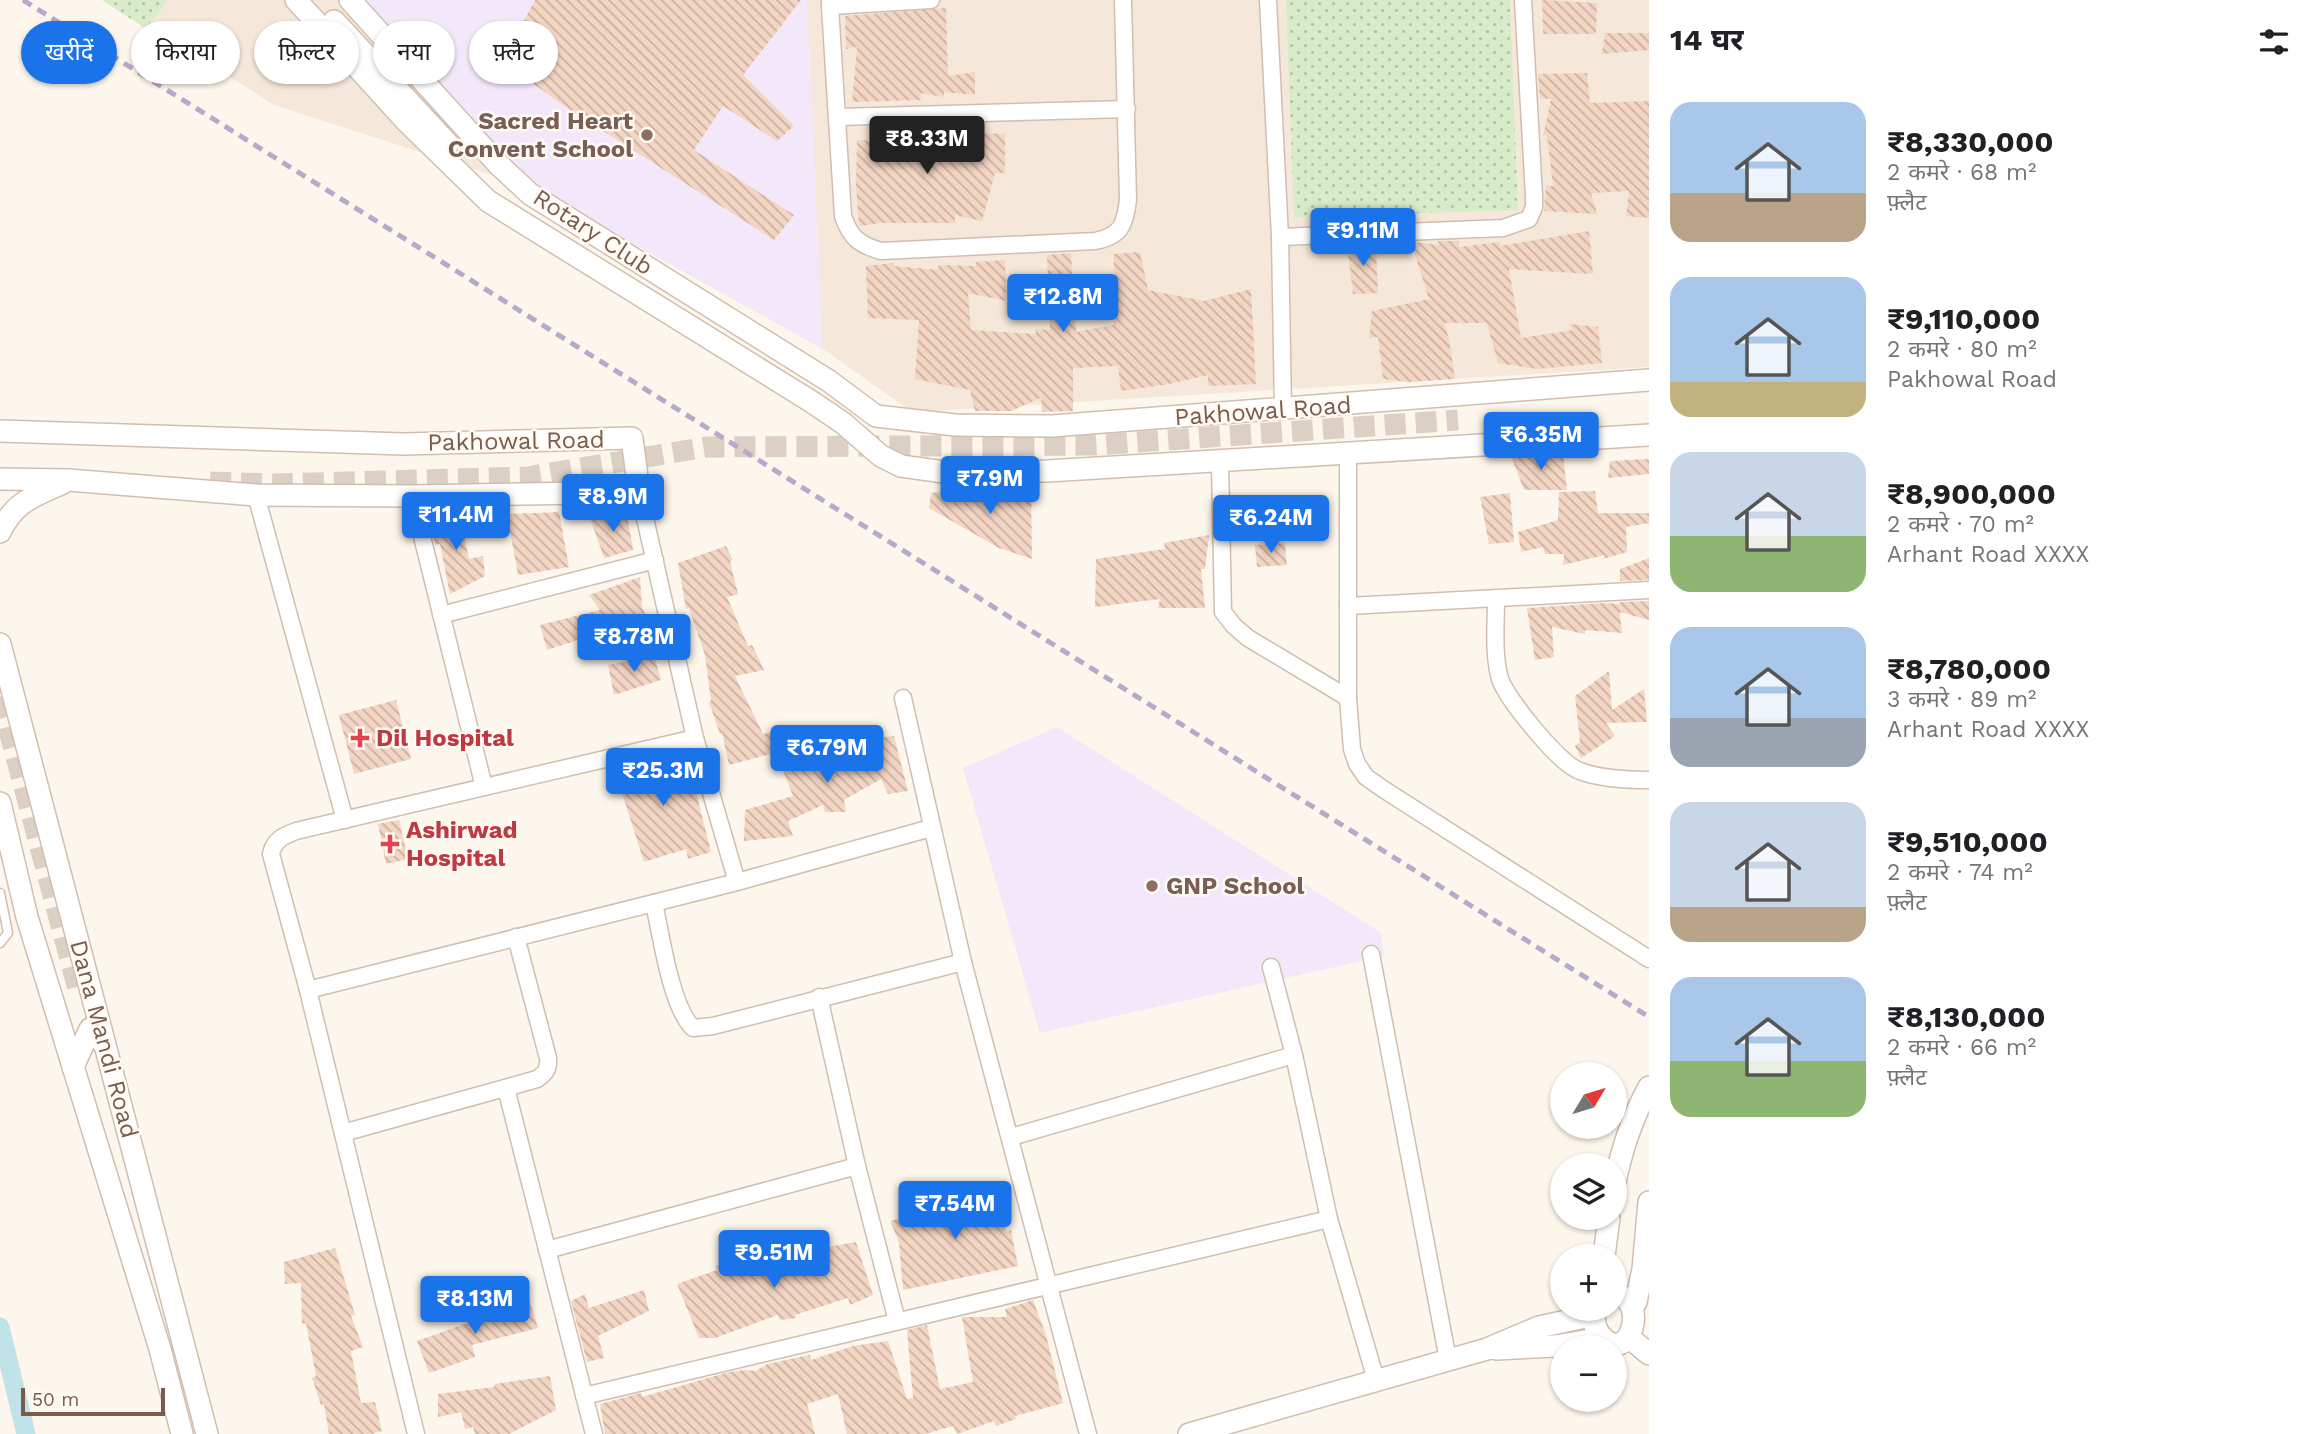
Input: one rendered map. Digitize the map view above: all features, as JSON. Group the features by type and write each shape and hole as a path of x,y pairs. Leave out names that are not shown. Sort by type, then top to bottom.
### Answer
{"street":[{"path":"296,0 406,121 488,201 812,402 829,381"},
{"path":"315,0 482,182 502,195 530,194"},
{"name":"Rotary Club","path":"351,0 498,164 530,194 829,381 876,416"},
{"path":"931,0 830,3 843,216 856,242 881,251 1095,241 1107,239 1117,233 1126,214 1123,0"},
{"path":"1268,0 1280,237 1283,410"},
{"path":"1280,237 1503,228 1529,219 1534,207 1534,196 1523,0"},
{"path":"838,117 1126,109"},
{"name":"Pakhowal Road","path":"876,416 956,425 1052,426 1649,380"},
{"name":"Pakhowal Road","path":"812,402 843,423 881,456 901,466 944,472 998,472 1220,461 1649,435"},
{"name":"Pakhowal Road","path":"0,431 404,444 632,438 639,492"},
{"path":"1348,453 1348,698 1352,749 1357,764 1366,777 1649,959"},
{"path":"1220,461 1223,612 1248,638 1348,698"},
{"path":"0,470 34,472"},
{"path":"0,479 68,480 256,495 412,496 639,492 695,738 737,882"},
{"path":"0,532 8,515 21,504 68,480"},
{"path":"256,495 345,820"},
{"path":"412,496 484,788"},
{"path":"441,615 655,560"},
{"path":"1348,606 1649,590"},
{"path":"1496,599 1496,661 1501,681 1528,721 1565,763 1579,771 1631,780 1649,780"},
{"name":"Dana Mandi Road","path":"0,644 207,1434"},
{"path":"903,698 963,962 1088,1434"},
{"path":"416,1434 308,990 271,854 277,840 286,834 695,738"},
{"path":"0,803 27,917 160,1349 182,1434"},
{"path":"308,990 737,882 931,828"},
{"path":"654,903 678,1004 686,1021 693,1028 713,1026 963,962"},
{"path":"343,1133 537,1079 546,1071 549,1065 516,937"},
{"path":"1371,954 1448,1360"},
{"path":"1271,967 1294,1055 1329,1219 1376,1380"},
{"path":"79,993 90,1029 105,1045"},
{"path":"819,997 857,1166 897,1321"},
{"path":"73,1067 90,1029"},
{"path":"1011,1137 1294,1055"},
{"path":"1621,1153 1635,1113 1649,1087"},
{"path":"506,1088 594,1434"},
{"path":"547,1250 857,1166"},
{"path":"1627,1295 1643,1269 1649,1202"},
{"path":"584,1396 1329,1219"},
{"path":"1627,1300 1643,1315 1640,1331 1627,1342"},
{"path":"1189,1434 1487,1349 1539,1327 1561,1321"},
{"path":"1632,1340 1649,1354"},
{"path":"1487,1349 1550,1346"}],"lane":[{"path":"0,893 8,929 7,936 0,943"}],"shaded area":[{"path":"110,0 1649,0 1649,367 912,412 823,349 535,189 274,105 240,83 240,21 143,21"},
{"name":"Sacred Heart Convent School","path":"354,0 807,0 823,349 535,189 434,84 455,84 455,21 374,21"},
{"path":"1057,727 1380,932 1384,956 1040,1033 963,768"}],"green space":[{"path":"102,0 168,0 152,21 134,21"},
{"path":"1286,0 1510,0 1518,210 1294,217"}],"building":[{"path":"535,0 801,0 743,75 794,126 777,141 723,106 694,150 794,215 774,240 567,108 534,84 558,84 558,21 524,21"},
{"path":"1542,0 1597,3 1596,34 1543,34"},
{"path":"946,8 948,76 975,72 975,95 944,92 944,97 920,93 921,100 852,102 857,47 846,49 845,16"},
{"path":"1605,33 1649,33 1649,50 1602,54"},
{"path":"1587,73 1590,103 1649,101 1649,218 1626,216 1629,191 1591,193 1597,214 1544,211 1546,186 1553,186 1547,135 1543,136 1551,99 1540,98 1538,74"},
{"path":"976,128 977,133 1005,134 1005,173 995,173 982,221 955,215 955,223 881,223 859,226 857,140 879,141 879,135"},
{"path":"1589,231 1593,274 1509,269 1521,338 1573,330 1569,324 1598,327 1602,363 1537,369 1498,363 1487,323 1444,323 1455,379 1408,382 1383,379 1378,337 1369,338 1372,311 1429,299 1411,242 1439,245 1438,241 1459,241 1459,247 1500,242 1500,246"},
{"path":"1376,244 1378,293 1353,294 1347,245"},
{"path":"1140,252 1148,290 1204,301 1251,289 1256,384 1208,386 1208,375 1121,391 1118,366 1073,368 1073,411 1042,412 1041,398 1011,411 975,411 970,390 915,379 919,320 868,318 866,266 893,263 894,266 939,270 938,265 976,266 976,262 1005,260 1006,301 968,293 971,330 1036,334 1035,329 1050,330 1047,255 1071,253 1076,332 1114,325 1113,314 1118,313 1113,254"},
{"path":"1563,453 1567,490 1524,490 1511,456 1539,455 1540,458"},
{"path":"1649,459 1649,474 1608,478 1610,461"},
{"path":"991,486 990,491 1031,491 1032,559 999,548 929,508 931,493"},
{"path":"1595,491 1598,513 1649,513 1649,523 1626,527 1627,552 1563,565 1564,554 1545,554 1543,547 1521,552 1518,532 1558,520 1559,492"},
{"path":"1510,493 1514,542 1489,544 1480,497"},
{"path":"459,511 469,559 483,556 485,576 450,594 440,544 435,545 430,516"},
{"path":"559,512 569,567 518,575 507,514"},
{"path":"627,514 633,550 604,558 590,518"},
{"path":"1209,535 1205,569 1201,569 1205,608 1158,608 1160,599 1095,607 1096,559 1165,549 1164,543"},
{"path":"1285,543 1287,565 1257,567 1255,545"},
{"path":"726,546 733,560 730,561 738,594 727,597 748,646 752,645 764,670 735,676 763,734 771,732 778,752 729,765 722,733 720,734 709,702 705,655 689,608 686,609 678,563"},
{"path":"1649,558 1649,580 1620,581 1620,569"},
{"path":"640,577 642,606 650,628 601,642 600,633 547,650 540,625 600,610 589,595"},
{"path":"1649,601 1649,620 1620,612 1622,633 1585,630 1585,634 1552,627 1554,657 1535,660 1527,608"},
{"path":"654,656 661,680 614,695 608,665"},
{"path":"1609,671 1612,710 1644,689 1647,722 1606,723 1615,736 1581,758 1575,746 1580,742 1575,696"},
{"path":"396,700 411,759 354,774 339,715"},
{"path":"894,736 908,791 888,794 881,779 844,800 846,812 825,812 823,805 788,821 793,836 744,841 745,810 793,796 781,765 832,748 866,744 864,740"},
{"path":"684,751 692,793 696,792 711,852 688,859 686,849 644,862 614,768 623,765 636,767 635,763"},
{"path":"399,820 408,859 386,864 378,824"},
{"path":"998,1185 1006,1232 1011,1230 1018,1266 903,1290 899,1242 890,1221 950,1204 950,1201"},
{"path":"856,1242 873,1295 850,1305 848,1298 795,1315 796,1318 780,1320 778,1315 715,1338 699,1338 677,1284 717,1270 715,1266 743,1258 749,1274 782,1261"},
{"path":"335,1248 355,1315 351,1316 363,1347 351,1351 361,1403 375,1402 382,1431 372,1434 329,1434 324,1404 321,1405 312,1378 316,1376 306,1323 302,1324 301,1283 285,1284 284,1262"},
{"path":"644,1290 649,1311 598,1336 604,1358 587,1362 571,1301 585,1294 589,1308"},
{"path":"529,1299 538,1328 472,1345 475,1357 429,1373 417,1341"},
{"path":"1033,1300 1046,1335 1063,1403 1015,1416 1016,1419 996,1426 994,1421 957,1434 953,1426 925,1434 847,1434 838,1394 807,1404 815,1434 605,1434 600,1404 641,1393 642,1397 729,1372 756,1371 767,1364 810,1355 811,1360 853,1346 888,1341 907,1399 913,1398 907,1330 927,1325 940,1389 973,1382 962,1317 1007,1317 1005,1309"},
{"path":"550,1376 556,1410 509,1434 475,1434 473,1427 465,1429 461,1412 438,1417 438,1394"}],"waterway":[{"path":"0,1327 26,1434"}],"tunnel":[{"path":"210,482 276,484 527,477 707,447 1094,445 1458,420"},
{"path":"0,697 79,993"}],"railway":[{"path":"23,0 1649,1017"}],"place":[{"name":"Sacred Heart Convent School","path":"647,135"},
{"name":"Dil Hospital","path":"360,738"},
{"name":"Ashirwad Hospital","path":"390,844"},
{"name":"GNP School","path":"1152,886"}]}
